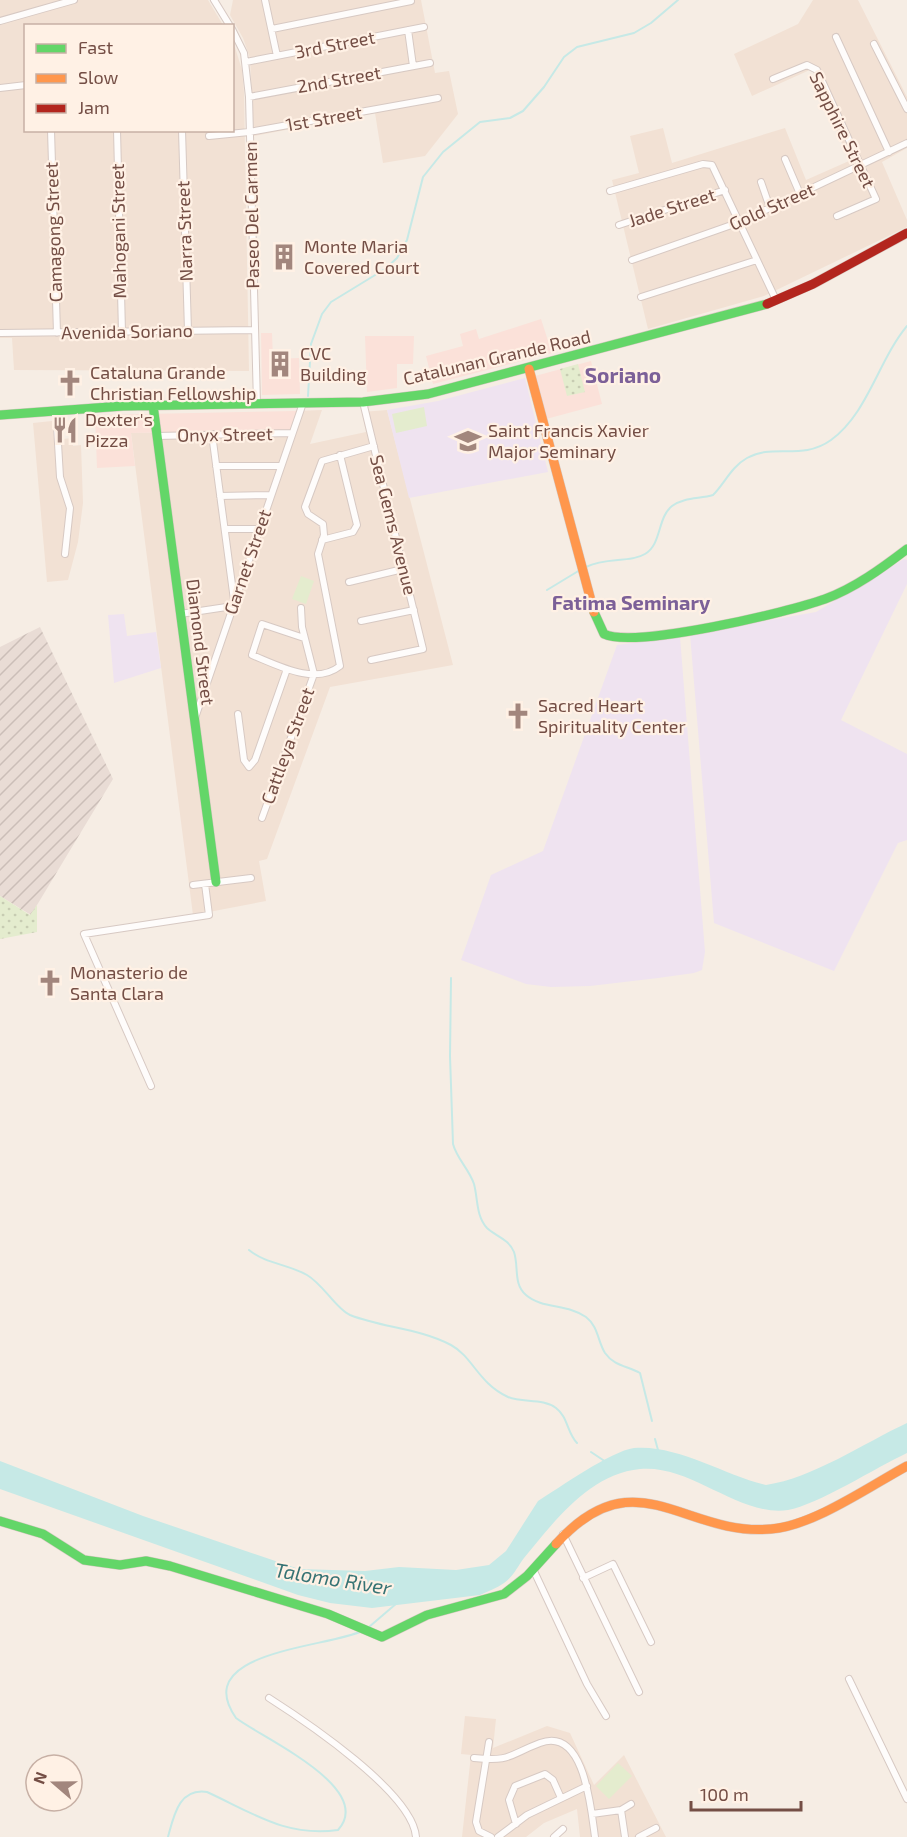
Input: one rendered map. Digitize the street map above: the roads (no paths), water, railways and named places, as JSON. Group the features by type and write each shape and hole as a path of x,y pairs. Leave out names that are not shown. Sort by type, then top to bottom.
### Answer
{"street":[{"path":"0,21 74,0"},
{"name":"Paseo Del Carmen","path":"214,0 230,24"},
{"path":"265,0 277,56"},
{"path":"272,29 411,1"},
{"name":"3rd Street","path":"246,62 424,27"},
{"path":"408,30 414,66"},
{"name":"Paseo Del Carmen","path":"234,32 246,62 249,97 257,404"},
{"path":"836,37 889,152"},
{"path":"874,45 907,109"},
{"name":"2nd Street","path":"249,97 430,63"},
{"name":"Sapphire Street","path":"773,79 807,65 815,67 876,199 837,216"},
{"path":"0,88 24,85"},
{"name":"1st Street","path":"209,136 249,132 438,98"},
{"name":"Camagong Street","path":"51,132 57,333"},
{"name":"Mahogani Street","path":"117,132 122,332"},
{"name":"Narra Street","path":"182,132 188,331"},
{"name":"Gold Street","path":"632,261 740,222 860,167 907,142"},
{"path":"785,159 801,194"},
{"path":"610,191 709,164 714,167 776,300"},
{"path":"761,182 770,208"},
{"name":"Jade Street","path":"619,225 725,190"},
{"name":"Catalunan Grande Road","path":"0,415 153,405 363,402 428,394 529,369 776,300 838,271 907,233"},
{"path":"641,297 757,260"},
{"name":"Avenida Soriano","path":"0,333 255,330"},
{"path":"529,369 597,622 603,633 609,636 637,636 685,630 813,604 858,583 907,549"},
{"name":"Sea Gems Avenue","path":"363,402 423,649 370,660"},
{"name":"Garnet Street","path":"194,721 303,403"},
{"name":"Diamond Street","path":"153,405 216,882"},
{"path":"56,410 60,477 70,508 65,554"},
{"path":"180,614 234,604 212,434"},
{"name":"Onyx Street","path":"157,436 292,434"},
{"path":"304,638 262,624 252,655 287,669 314,674 337,668 340,662 319,562 318,550 322,540 323,524 308,514 305,507 319,465 326,459 374,446"},
{"path":"322,540 353,532 357,525 340,455"},
{"path":"216,465 281,466"},
{"path":"220,496 271,495"},
{"path":"225,529 260,529"},
{"path":"349,582 404,569"},
{"path":"301,608 304,638 314,674"},
{"path":"361,621 414,610"},
{"path":"238,714 243,760 249,766 255,760 287,669"},
{"name":"Cattleya Street","path":"262,818 314,674"},
{"path":"193,885 251,878"},
{"path":"151,1086 84,934 208,915 205,884"},
{"path":"0,1521 43,1534 84,1560 107,1564 146,1561 163,1564 352,1623 371,1634 388,1635 433,1613 496,1597 512,1589 563,1534 605,1508 621,1502 639,1501 740,1528 768,1531 783,1529 829,1509 907,1466"},
{"path":"563,1534 639,1692"},
{"path":"583,1578 613,1564 651,1642"},
{"path":"533,1569 587,1684 606,1716"},
{"path":"849,1679 907,1799"},
{"path":"268,1698 324,1735 386,1789 409,1814 416,1837"},
{"path":"489,1742 476,1822 479,1831 491,1837"},
{"path":"474,1758 506,1759 541,1743 556,1743 571,1750 588,1786 595,1837"},
{"path":"516,1824 509,1800 516,1786 545,1774 553,1780 561,1798"},
{"path":"498,1837 561,1798 588,1786"},
{"path":"592,1814 621,1810 631,1804"},
{"path":"621,1810 625,1837"},
{"path":"639,1837 656,1828"},
{"path":"554,1837 562,1829"}],"water":[{"name":"Talomo River","path":"907,1423 907,1453 815,1501 788,1510 770,1510 751,1506 678,1474 640,1469 622,1473 589,1490 560,1515 504,1583 480,1595 372,1608 330,1603 298,1595 0,1489 0,1461 143,1516 299,1569 365,1571 399,1567 456,1570 489,1565 506,1551 538,1501 599,1463 624,1451 634,1448 650,1448 684,1455 766,1485 820,1468"}],"waterway":[{"path":"308,396 311,344 322,314 331,302 385,269 397,258 407,240 423,177 443,152 480,122 510,118 523,111 544,87 564,57 577,47 634,33 651,23 678,0"},
{"path":"586,567 645,554 654,544 664,517 672,506 687,500 713,495 732,470 747,458 767,452 809,450 831,440 854,416 907,326"},
{"path":"547,590 580,570"},
{"path":"451,978 450,1056 453,1144 474,1184 483,1223 512,1248 519,1286 526,1295 540,1303 571,1310 586,1317 593,1325 605,1353 617,1363 640,1373 652,1421"},
{"path":"249,1250 256,1255 307,1275 350,1315 414,1331 451,1345 459,1350 483,1378 498,1391 514,1399 545,1403 556,1408 563,1416 577,1443"},
{"path":"655,1439 658,1450"},
{"path":"591,1452 606,1462"},
{"name":"Talomo River","path":"369,1627 397,1603"},
{"path":"168,1837 179,1805 190,1794 198,1792 207,1792 285,1827 319,1831 338,1830 346,1814 342,1798 329,1781 290,1751 236,1718 226,1696 231,1679 246,1666 294,1648 362,1631"}],"place":[{"name":"Monte Maria Covered Court","path":"284,257"},
{"name":"CVC Building","path":"280,364"},
{"name":"Cataluna Grande Christian Fellowship","path":"70,383"},
{"name":"Dexter's Pizza","path":"65,430"},
{"name":"Saint Francis Xavier Major Seminary","path":"468,441"},
{"name":"Sacred Heart Spirituality Center","path":"518,716"},
{"name":"Monasterio de Santa Clara","path":"50,983"}],"district":[{"name":"Soriano","path":"623,376"},
{"name":"Fatima Seminary","path":"631,603"}]}
